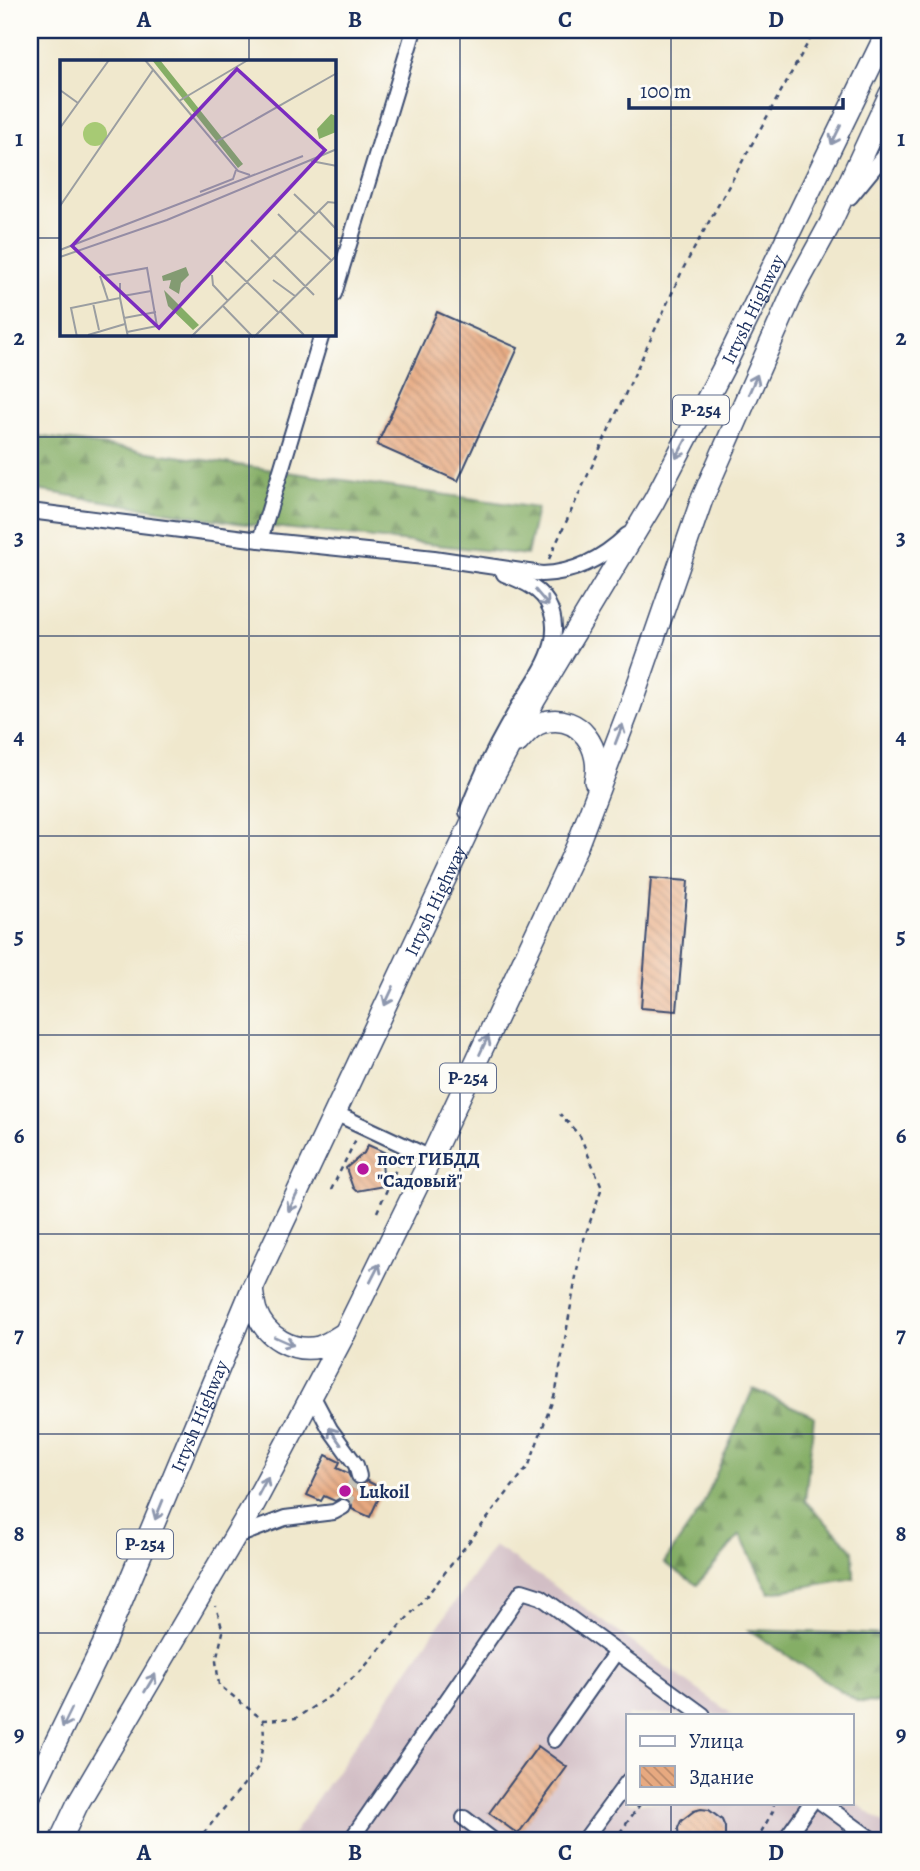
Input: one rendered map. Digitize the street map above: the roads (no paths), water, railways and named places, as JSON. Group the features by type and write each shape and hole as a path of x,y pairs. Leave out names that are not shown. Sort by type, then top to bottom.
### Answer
{"highway":[{"name":"Irtysh Highway","path":"30,1795 103,1645 252,1289 492,779 535,699 654,501 727,361 888,30"},
{"name":"Irtysh Highway","path":"61,1841 78,1805 235,1537 312,1395 345,1334 431,1158 577,846 630,707 702,499 794,290 830,224 890,94"},
{"path":"492,779 517,742 531,728 542,722 557,721 569,724 591,740 597,755 597,773 586,820"},
{"path":"252,1289 256,1311 263,1326 275,1338 304,1348 321,1346 345,1334"}],"street":[{"path":"336,287 414,30"},
{"path":"830,224 890,148"},
{"path":"260,540 321,336"},
{"path":"30,511 542,574 581,567 601,556 632,530 654,501"},
{"path":"436,895 476,786 546,661 554,635 550,608 543,596 532,587 484,566"},
{"path":"335,1113 431,1158"},
{"path":"312,1395 330,1429 356,1465 359,1476"},
{"path":"235,1537 285,1518 334,1512 343,1507"},
{"path":"350,1841 522,1591 541,1597 702,1714"},
{"path":"554,1740 616,1652"},
{"path":"676,1714 685,1702"},
{"path":"584,1841 626,1784"},
{"path":"784,1841 810,1804"},
{"path":"823,1804 874,1841"},
{"path":"464,1818 494,1841"}],"tunnel":[{"path":"343,1507 359,1476"}],"place":[{"name":"пост ГИБДД \"Садовый\"","path":"363,1169"},
{"name":"Lukoil","path":"345,1491"}]}
